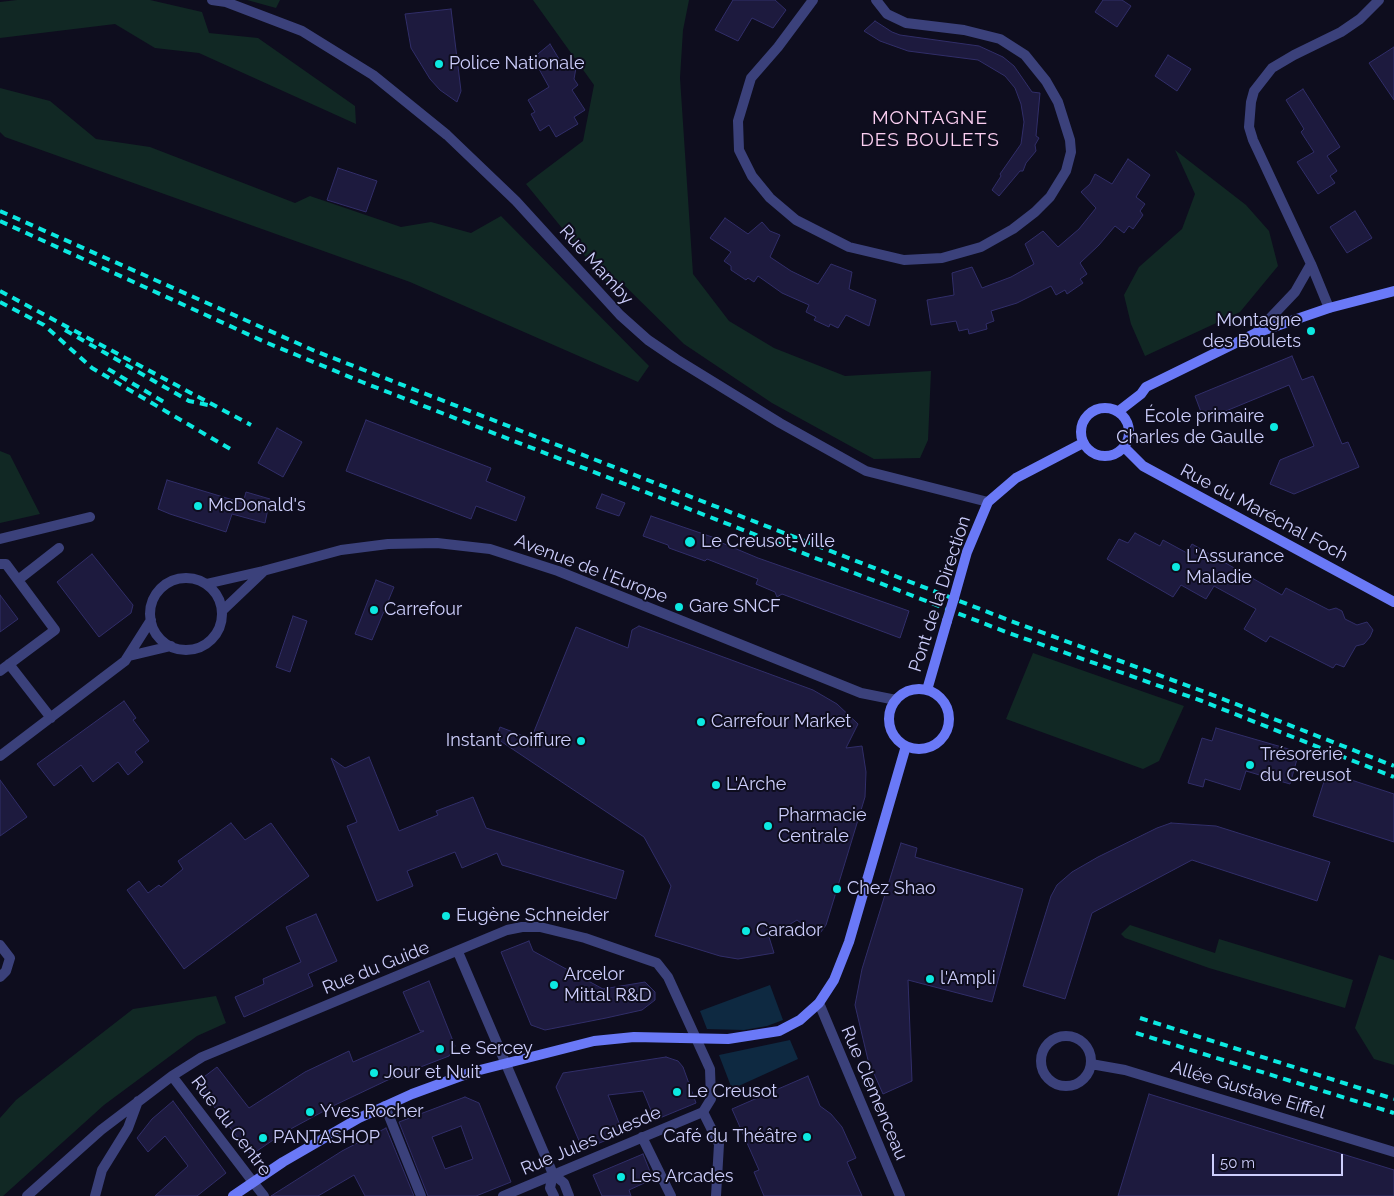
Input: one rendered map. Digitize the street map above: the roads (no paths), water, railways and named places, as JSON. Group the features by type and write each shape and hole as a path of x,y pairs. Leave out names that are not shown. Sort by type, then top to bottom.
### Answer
{"main road":[{"path":"1119,411 1146,387 1256,333 1328,308 1394,291"},
{"path":"1103,407 1119,411 1128,424 1130,432 1124,447 1118,452 1103,456 1088,450 1083,443 1081,428 1088,414 1103,407"},
{"name":"Pont de la Direction","path":"927,690 967,552 988,502 1016,478 1083,443"},
{"name":"Rue du Maréchal Foch","path":"1124,447 1143,466 1394,602"},
{"path":"910,690 927,690 942,700 946,708 948,726 939,740 932,745 923,748 906,746 899,741 890,726 891,708 896,700 910,690"},
{"path":"233,1196 327,1136 385,1106 444,1081 505,1063 594,1041 634,1037 728,1040 779,1031 800,1020 819,1003 834,980 849,942 906,746"}],"street":[{"name":"Rue Mamby","path":"212,0 226,2 302,31 373,75 447,135 516,202 620,315 648,340 676,359 780,423 866,471 988,502"},
{"path":"813,0 778,47 751,78 738,121 739,150 752,176 770,198 796,220 848,247 913,260 942,258 981,247 1013,229 1034,212 1050,197 1066,171 1071,152 1070,140 1058,102 1046,80 1025,55 1000,39 964,30 906,23 887,14 876,0"},
{"path":"1328,308 1311,264 1253,140 1249,127 1251,102 1254,92 1272,68 1341,32 1360,19 1379,0"},
{"path":"1256,333 1295,292 1311,264"},
{"path":"0,540 90,517"},
{"name":"Avenue de l'Europe","path":"206,584 341,550 388,544 437,542 490,549 558,571 861,693 896,700"},
{"path":"18,580 59,548"},
{"path":"0,564 6,564 55,630 0,671"},
{"name":"Avenue de l'Europe","path":"222,611 263,571"},
{"path":"186,578 206,584 214,591 222,611 220,625 208,642 188,650 171,646 158,636 151,620 152,601 166,584 176,579 186,578"},
{"path":"0,756 129,656 151,620"},
{"path":"129,656 171,646"},
{"path":"9,664 51,718"},
{"name":"Rue du Guide","path":"27,1196 101,1130 138,1100 172,1076 227,1044 458,952 507,930 522,927 540,927 585,938 657,963 664,970 697,1039"},
{"path":"0,945 10,958 6,971 0,977"},
{"path":"458,952 553,1174 564,1183 569,1196"},
{"name":"Rue Clemenceau","path":"819,1003 900,1196"},
{"path":"1068,1037 1082,1042 1088,1048 1091,1064 1084,1078 1072,1085 1064,1086 1050,1080 1045,1075 1042,1060 1043,1052 1053,1040 1068,1037"},
{"path":"697,1039 710,1069 712,1099 703,1112 719,1144 716,1196"},
{"name":"Allée Gustave Eiffel","path":"1091,1064 1125,1070 1394,1152"},
{"name":"Rue du Centre","path":"172,1076 264,1196"},
{"path":"95,1196 102,1170 128,1128 138,1100"},
{"path":"385,1106 421,1196"},
{"name":"Rue Jules Guesde","path":"502,1196 703,1112"},
{"path":"642,1137 671,1196"},
{"path":"553,1174 550,1188 554,1196"}],"water":[{"path":"770,985 783,1020 767,1026 744,1030 707,1029 700,1011"},
{"path":"790,1040 798,1059 732,1089 719,1055"}],"railway":[{"path":"0,211 315,351 1011,621 1205,692 1394,766"},
{"path":"0,221 265,342 362,382 1006,632 1202,701 1394,777"},
{"path":"0,291 251,425"},
{"path":"0,302 44,325 92,368 232,450"},
{"path":"65,330 189,401 208,405"},
{"path":"108,369 164,402"},
{"path":"1140,1018 1394,1099"},
{"path":"1136,1033 1394,1113"}],"place":[{"name":"Police Nationale","path":"439,64"},
{"name":"Montagne des Boulets","path":"1311,331"},
{"name":"École primaire Charles de Gaulle","path":"1274,427"},
{"name":"McDonald's","path":"198,506"},
{"name":"Le Creusot-Ville","path":"690,542"},
{"name":"L'Assurance Maladie","path":"1176,567"},
{"name":"Gare SNCF","path":"679,607"},
{"name":"Carrefour","path":"374,610"},
{"name":"Carrefour Market","path":"701,722"},
{"name":"Instant Coiffure","path":"581,741"},
{"name":"Trésorerie du Creusot","path":"1250,765"},
{"name":"L'Arche","path":"716,785"},
{"name":"Pharmacie Centrale","path":"768,826"},
{"name":"Chez Shao","path":"837,889"},
{"name":"Eugène Schneider","path":"446,916"},
{"name":"Carador","path":"746,931"},
{"name":"l'Ampli","path":"930,979"},
{"name":"Arcelor Mittal R&D","path":"554,985"},
{"name":"Le Sercey","path":"440,1049"},
{"name":"Jour et Nuit","path":"374,1073"},
{"name":"Le Creusot","path":"677,1092"},
{"name":"Yves Rocher","path":"310,1112"},
{"name":"Café du Théâtre","path":"807,1137"},
{"name":"PANTASHOP","path":"263,1138"},
{"name":"Les Arcades","path":"621,1177"}],"district":[{"name":"MONTAGNE DES BOULETS","path":"930,129"}]}
